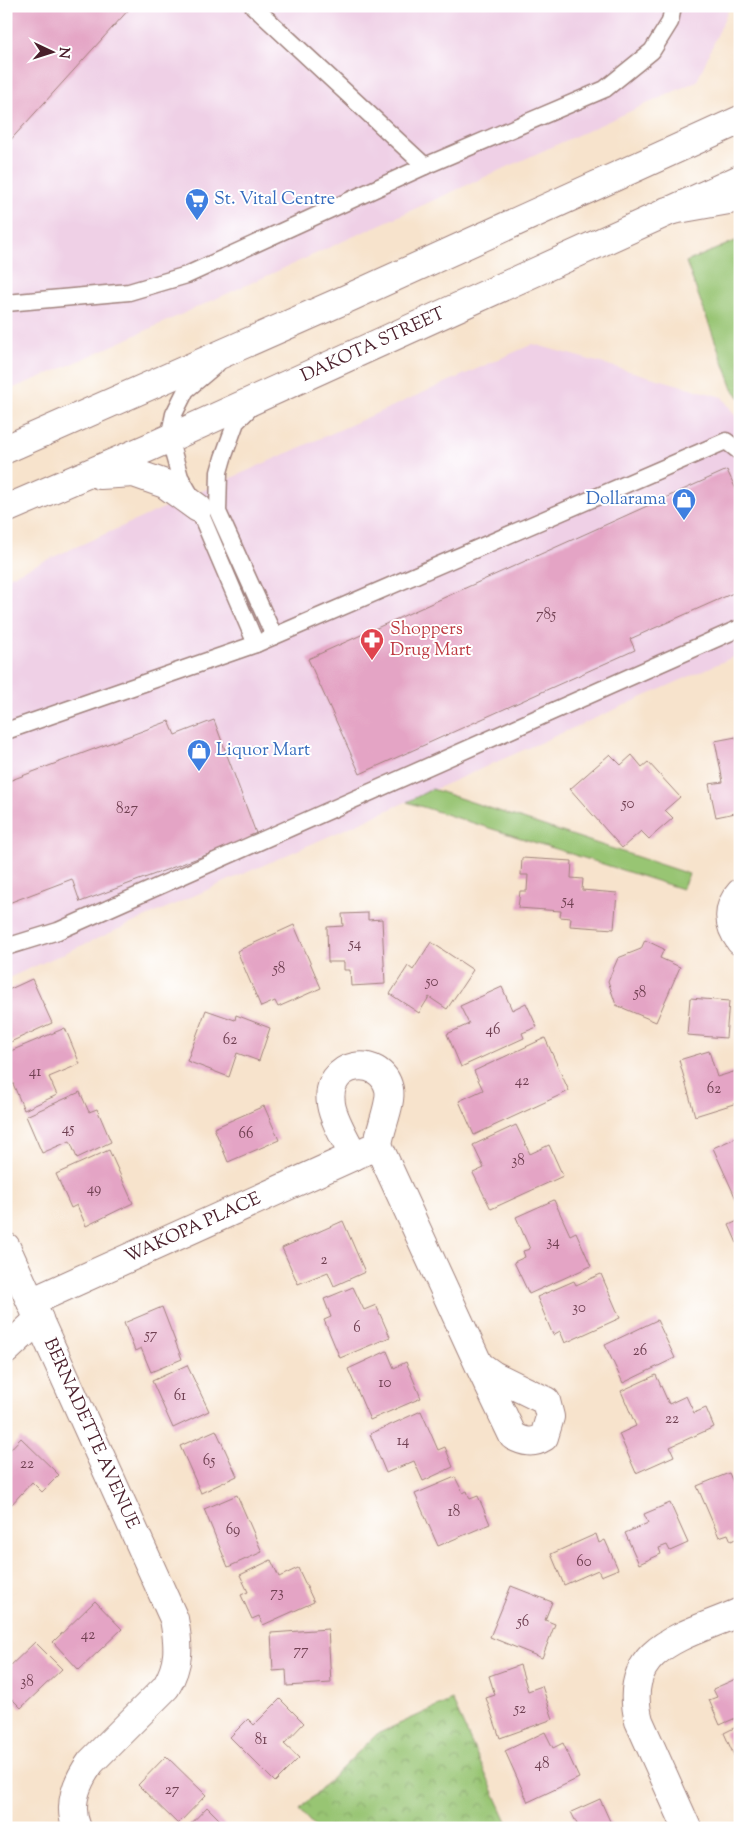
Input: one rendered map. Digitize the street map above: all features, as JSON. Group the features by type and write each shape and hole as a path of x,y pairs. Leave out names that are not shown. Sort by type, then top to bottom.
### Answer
{"street":[{"path":"6,449 240,346 740,120"},
{"name":"DAKOTA STREET","path":"6,509 169,438 740,179"},
{"path":"667,212 740,198"},
{"path":"81,477 134,473 165,484 198,508"},
{"path":"740,893 732,901 729,916 733,932 740,941"},
{"path":"354,1156 331,1105 330,1092 333,1080 341,1071 366,1066 385,1079 389,1100 380,1128 378,1145 479,1365"},
{"name":"WAKOPA PLACE","path":"6,1350 35,1311 378,1145"},
{"name":"BERNADETTE AVENUE","path":"6,1247 174,1619 179,1654 174,1674 166,1687 90,1762 80,1777 73,1803 74,1822 77,1828"},
{"path":"687,1828 639,1721 635,1704 635,1686 646,1661 658,1650 740,1612"}],"lane":[{"path":"253,6 425,166"},
{"path":"6,303 128,292 181,278 425,166 606,88 652,51 670,22 673,6"},
{"path":"240,346 186,390 174,414 169,438 180,477 198,508 256,644"},
{"path":"263,395 236,422 218,472 218,512 274,636"},
{"path":"6,731 256,644 726,441 740,452"},
{"path":"6,947 58,931 740,628"}],"shaded area":[{"name":"St. Vital Centre","path":"6,6 730,6 697,81 63,368 6,391"},
{"path":"533,344 722,397 740,422 740,654 6,979 6,578"}],"green space":[{"path":"740,239 740,398 733,389 686,262"},
{"path":"432,789 689,874 682,889 407,802"},
{"path":"452,1700 510,1828 316,1828 299,1810 377,1734"}],"building":[{"path":"6,6 132,6 6,145"},
{"path":"727,470 740,498 740,590 630,639 635,650 360,774 308,659"},
{"path":"214,720 257,836 80,902 72,879 6,904 6,782 169,721 175,735"},
{"path":"736,737 737,741 740,740 740,812 716,817 709,784 723,782 715,741"},
{"path":"610,754 621,765 632,755 642,767 648,762 680,797 665,810 673,818 649,839 641,831 622,848 570,789"},
{"path":"522,858 572,861 571,878 583,879 582,890 617,893 614,929 570,926 571,918 560,917 561,911 518,908 520,891 527,891 528,875 521,875"},
{"path":"368,913 368,920 382,919 385,984 351,986 350,970 344,970 344,962 328,962 327,927 343,926 342,914"},
{"path":"294,925 321,988 278,1007 275,1001 261,1007 237,951"},
{"path":"645,940 664,949 660,958 680,967 656,1022 616,1005 608,981 618,958 641,949"},
{"path":"431,942 473,970 447,1009 429,997 419,1013 390,994 408,966 413,970"},
{"path":"32,979 52,1023 6,1044 6,991"},
{"path":"502,987 512,1010 526,1003 537,1027 522,1033 524,1038 461,1067 447,1034 469,1024 460,1006"},
{"path":"690,998 729,1001 726,1038 687,1035"},
{"path":"206,1010 235,1020 236,1015 270,1028 259,1061 237,1053 229,1077 187,1061"},
{"path":"65,1028 80,1064 49,1077 57,1095 24,1110 6,1067 6,1053"},
{"path":"545,1038 569,1091 474,1135 459,1101 483,1090 474,1071"},
{"path":"709,1051 717,1077 740,1070 740,1102 695,1116 679,1060"},
{"path":"80,1092 89,1112 97,1109 111,1142 77,1158 70,1141 42,1153 26,1116"},
{"path":"264,1106 279,1140 228,1162 214,1128"},
{"path":"516,1125 530,1154 549,1145 563,1176 491,1209 473,1173 484,1168 473,1145"},
{"path":"740,1136 740,1199 737,1201 713,1148"},
{"path":"109,1150 133,1203 86,1226 77,1205 71,1208 56,1174"},
{"path":"554,1200 570,1235 576,1232 591,1266 529,1294 514,1262 525,1257 523,1251 530,1249 516,1217"},
{"path":"740,1220 740,1250 729,1225"},
{"path":"343,1221 365,1272 334,1286 328,1272 298,1284 282,1248"},
{"path":"601,1274 620,1318 565,1343 560,1331 553,1335 537,1297 574,1281 576,1285"},
{"path":"353,1287 364,1310 376,1305 390,1337 340,1358 324,1320 331,1317 324,1299"},
{"path":"162,1307 182,1359 151,1372 141,1348 135,1351 124,1323"},
{"path":"657,1320 675,1358 623,1383 605,1345"},
{"path":"387,1351 394,1368 406,1362 421,1398 370,1420 348,1369"},
{"path":"187,1365 209,1411 173,1428 152,1381"},
{"path":"656,1375 669,1404 686,1396 694,1413 706,1408 714,1427 670,1447 674,1456 636,1473 619,1434 636,1426 621,1391"},
{"path":"421,1411 438,1450 445,1447 453,1467 423,1481 414,1461 386,1473 370,1434"},
{"path":"216,1430 237,1476 201,1493 180,1446"},
{"path":"21,1438 59,1475 42,1492 32,1482 11,1505 6,1500 6,1454"},
{"path":"729,1473 740,1498 740,1537 731,1541 728,1534 719,1537 697,1486"},
{"path":"455,1477 463,1493 467,1491 470,1499 478,1496 490,1524 438,1546 415,1494"},
{"path":"237,1495 262,1552 228,1567 204,1509"},
{"path":"670,1503 688,1543 670,1551 667,1545 659,1548 661,1554 639,1564 625,1533 648,1523 644,1514"},
{"path":"596,1534 599,1543 605,1540 618,1569 601,1576 598,1570 564,1585 551,1554"},
{"path":"271,1560 279,1577 298,1568 314,1602 263,1625 259,1616 252,1619 241,1595 248,1592 240,1575"},
{"path":"511,1586 552,1602 545,1620 555,1624 542,1658 490,1637"},
{"path":"95,1601 122,1629 79,1670 53,1642"},
{"path":"328,1629 331,1683 287,1686 286,1670 273,1671 271,1633"},
{"path":"35,1642 62,1669 21,1708 6,1693 6,1670"},
{"path":"520,1665 528,1691 542,1686 553,1719 500,1738 486,1698 495,1695 489,1676"},
{"path":"740,1677 740,1716 720,1725 709,1700 717,1697 713,1689"},
{"path":"280,1699 304,1723 284,1744 299,1758 275,1782 230,1737 248,1719 254,1725"},
{"path":"740,1725 740,1769 724,1733"},
{"path":"545,1732 553,1748 563,1743 579,1778 528,1802 505,1751"},
{"path":"166,1756 206,1795 178,1824 138,1785"},
{"path":"600,1799 613,1828 574,1828 578,1826 571,1812"},
{"path":"207,1807 228,1828 187,1828"}],"place":[{"name":"St. Vital Centre","path":"197,221"},
{"name":"Dollarama","path":"684,521"},
{"name":"Shoppers Drug Mart","path":"372,661"},
{"name":"Liquor Mart","path":"199,772"}]}
